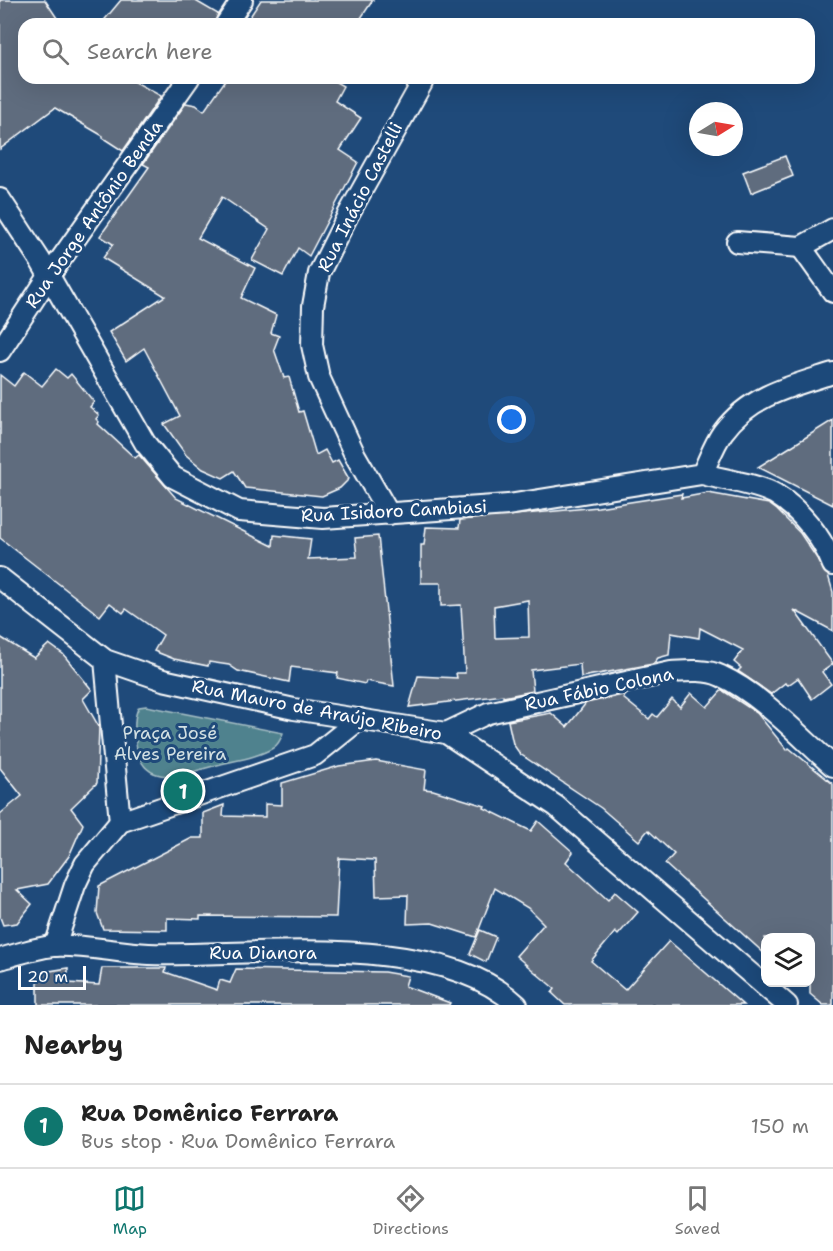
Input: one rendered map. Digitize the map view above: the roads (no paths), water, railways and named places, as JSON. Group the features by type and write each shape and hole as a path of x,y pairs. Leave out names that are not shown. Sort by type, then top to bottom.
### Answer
{"street":[{"path":"230,18 242,0"},
{"name":"Rua Jorge Antônio Benda","path":"0,351 49,276 185,84"},
{"name":"Rua Inácio Castelli","path":"389,514 355,455 319,377 312,345 313,306 319,273 348,215 421,84"},
{"name":"Rua Isidoro Cambiasi","path":"0,199 49,276 145,443 173,477 239,511 324,518 508,505 702,474"},
{"path":"737,242 801,247 833,229"},
{"path":"801,247 833,292"},
{"path":"833,373 768,395 743,409 722,433 702,474 774,493 799,514 824,541 833,565"},
{"name":"Rua Mauro de Araújo Ribeiro","path":"0,578 105,660 163,680 294,709 446,733 556,806 787,1005"},
{"path":"105,660 120,822"},
{"name":"Rua Fábio Colona","path":"446,733 488,713 671,672 692,671 720,675 754,697 833,766"},
{"path":"55,946 75,885 85,864 120,822 315,755 360,719"},
{"name":"Rua Dianora","path":"0,959 55,946 149,954 284,951 420,960 473,975 517,1005"}],"place":[{"name":"Rua Domênico Ferrara","path":"183,791"}],"park label":[{"name":"Praça José Alves Pereira","path":"170,743"}]}
